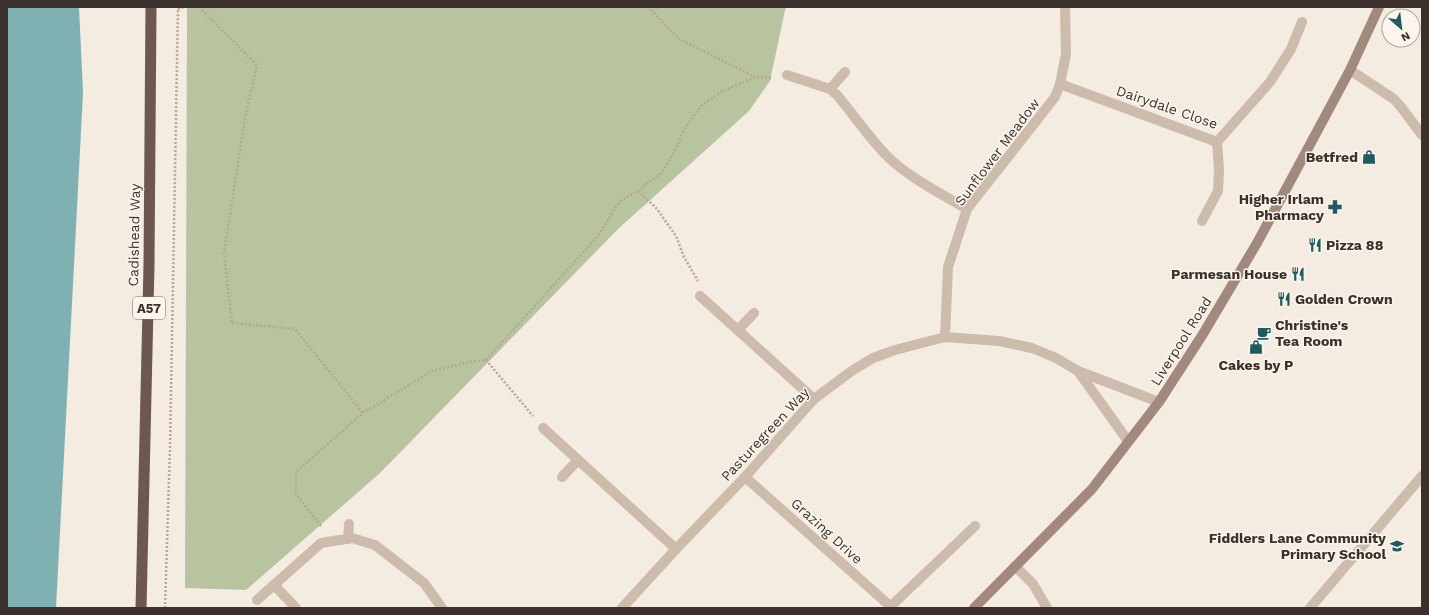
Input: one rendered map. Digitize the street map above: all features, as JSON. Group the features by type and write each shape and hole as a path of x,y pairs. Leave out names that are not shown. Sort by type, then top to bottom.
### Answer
{"highway":[{"name":"Cadishead Way","path":"141,608 149,264 151,7"}],"main road":[{"name":"Liverpool Road","path":"974,608 1092,489 1159,402 1203,334 1257,243 1350,70 1379,7"}],"street":[{"name":"Sunflower Meadow","path":"945,337 948,267 968,209 1055,98 1060,84 1066,54 1065,7"},
{"name":"Dairydale Close","path":"1060,84 1217,142 1270,82 1291,49 1302,22"},
{"path":"1350,70 1394,99 1422,135"},
{"path":"830,89 845,72"},
{"path":"787,75 830,89 837,95 888,157 912,177 968,209"},
{"path":"1202,221 1218,191 1219,170 1217,142"},
{"path":"700,296 814,398"},
{"path":"738,330 754,313"},
{"name":"Pasturegreen Way","path":"622,608 676,548 745,477 814,398 853,370 873,358 895,350 945,337 999,341 1032,348 1056,358 1078,370 1159,402"},
{"name":"Pasturegreen Way","path":"1078,370 1128,441"},
{"path":"543,428 676,548"},
{"path":"562,478 578,460"},
{"path":"1310,608 1422,476"},
{"name":"Grazing Drive","path":"745,477 890,607 975,526"},
{"path":"348,539 349,524"},
{"path":"257,600 321,543 352,538 375,545 424,583 442,608"},
{"path":"1015,566 1034,584 1047,608"},
{"path":"274,585 296,608"}],"path":[{"path":"165,608 170,448 178,8 184,7"},
{"path":"199,7 257,65 245,118 224,253 232,323 295,329 363,412"},
{"path":"648,7 679,39 756,77 767,79 787,75"},
{"path":"321,543 324,536 321,524 296,494 296,472 363,412 432,371 474,361 486,360 599,235 615,208 622,200 638,192 661,173 675,151 685,128 701,106 721,92 756,77"},
{"path":"638,192 657,209 676,236 684,257 700,284 700,296"},
{"path":"486,360 543,428"}],"green space":[{"path":"187,7 787,7 785,10 770,81 749,111 618,229 380,473 246,590 185,588"}],"water":[{"path":"7,7 79,7 83,93 56,608 7,608"}],"place":[{"name":"Betfred","path":"1369,157"},
{"name":"Higher Irlam Pharmacy","path":"1335,207"},
{"name":"Pizza 88","path":"1315,245"},
{"name":"Parmesan House","path":"1298,274"},
{"name":"Golden Crown","path":"1284,299"},
{"name":"Christine's Tea Room","path":"1264,333"},
{"name":"Cakes by P","path":"1256,347"},
{"name":"Fiddlers Lane Community Primary School","path":"1397,546"}]}
